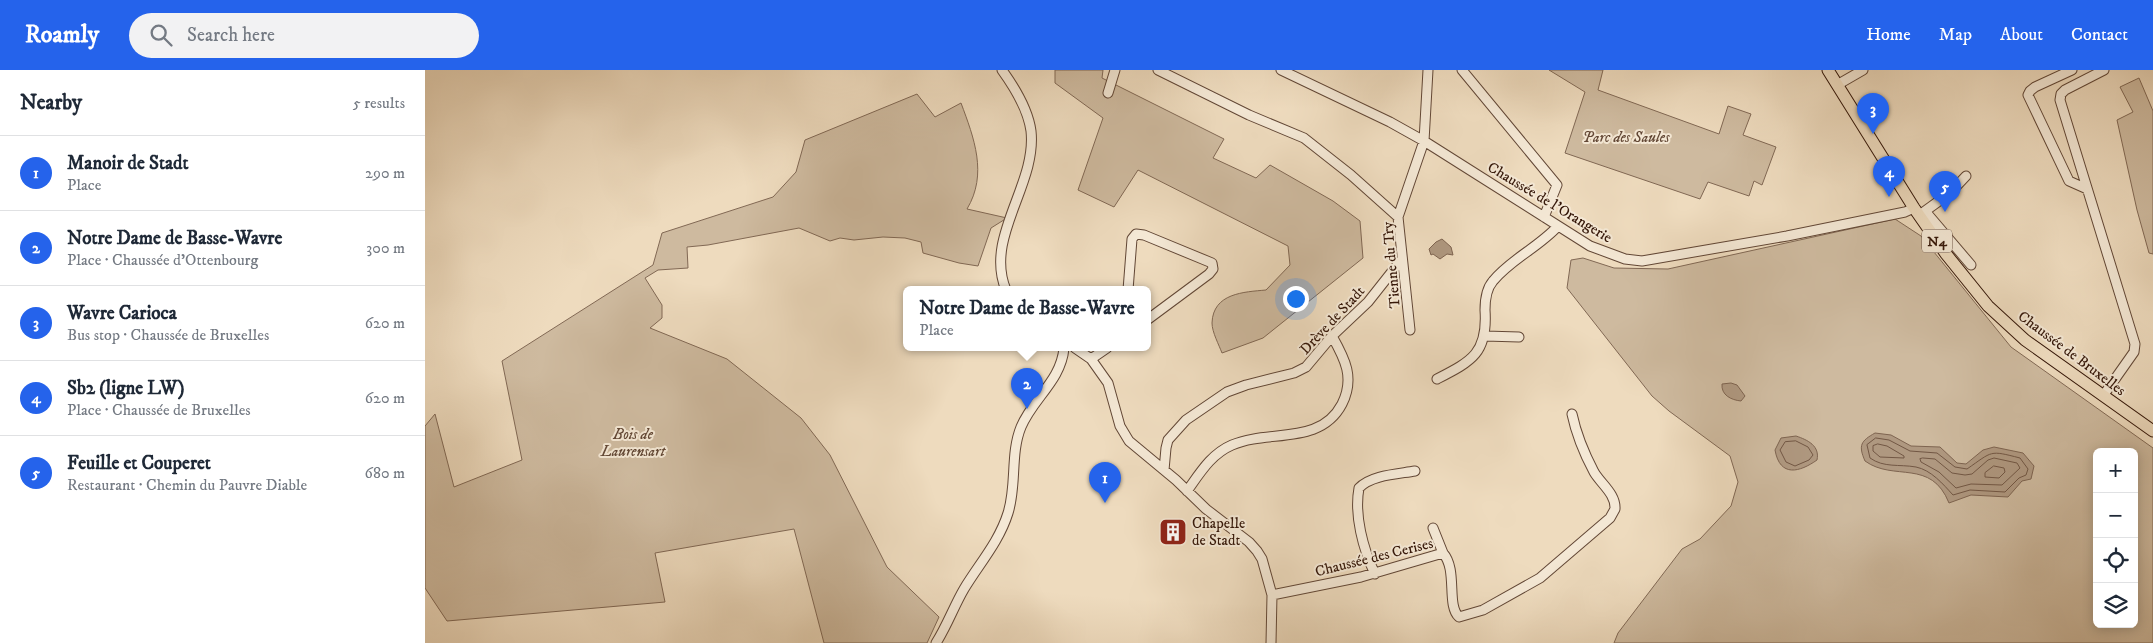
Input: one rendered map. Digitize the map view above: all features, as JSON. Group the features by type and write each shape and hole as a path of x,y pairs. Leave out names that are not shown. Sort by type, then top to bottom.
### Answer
{"main road":[{"name":"Chaussée de Bruxelles","path":"1828,70 1946,254 1991,309 2025,340 2153,431"}],"street":[{"path":"1002,70 1023,107 1029,122 1031,139 1029,163 1003,246 1001,272 1005,286"},
{"path":"1108,93 1115,70"},
{"path":"1158,70 1249,115 1304,138 1351,175 1398,217"},
{"name":"Chaussée de l'Orangerie","path":"1281,70 1390,122 1424,141 1558,226 1603,252 1625,259 1642,261 1819,230 1905,212 1919,211 1950,194 1966,176"},
{"name":"Tienne du Try","path":"1410,330 1398,217 1424,141 1428,70"},
{"path":"1462,70 1557,186 1544,217"},
{"path":"1837,85 1863,70"},
{"path":"2071,70 2035,87 2028,95 2069,181 2087,189"},
{"path":"2103,396 2134,352 2135,344 2061,108 2060,97 2065,90 2104,70"},
{"path":"1919,211 1971,265"},
{"path":"1437,379 1471,360 1480,348 1485,336 1486,298 1490,286 1497,277 1551,234 1558,226"},
{"path":"1128,286 1132,239 1136,234 1144,235 1211,263 1213,269 1209,274 1151,317"},
{"name":"Drève de Stadt","path":"1164,470 1169,440 1190,416 1232,390 1303,369 1311,362 1331,336 1368,302 1402,259"},
{"path":"1187,491 1206,464 1228,447 1247,441 1313,430 1331,419 1345,396 1349,378 1345,361 1331,336"},
{"path":"1485,336 1519,337"},
{"path":"936,643 963,591 1003,529 1012,501 1018,436 1025,419 1055,377 1060,367 1063,351"},
{"path":"1079,351 1091,359 1110,387 1123,431 1133,445 1164,470 1206,509 1253,545 1261,559 1272,595 1271,643"},
{"path":"1091,359 1103,351"},
{"name":"Chaussée des Cerises","path":"1272,595 1375,574 1443,553 1448,559 1450,566 1457,617 1463,618 1483,610 1540,578 1613,513 1615,502 1593,470 1572,414"},
{"path":"1375,574 1366,552 1360,524 1359,488 1363,483 1371,480 1415,471"},
{"path":"1433,528 1443,553"}],"green space":[{"path":"1055,70 1103,70 1102,78 1224,139 1213,158 1256,178 1270,165 1333,201 1360,221 1363,258 1263,338 1222,353 1212,327 1214,313 1218,305 1231,296 1240,293 1266,290 1290,265 1288,246 1138,170 1114,207 1078,190 1103,118 1055,83"},
{"name":"Parc des Saules","path":"1549,70 1603,70 1598,90 1719,134 1728,106 1751,114 1743,135 1776,147 1762,185 1754,181 1749,196 1708,182 1700,199 1565,153 1585,92"},
{"path":"2139,78 2153,111 2153,254 2149,253 2137,210 2117,120 2133,112 2120,87"},
{"name":"Bois de Laurensart","path":"917,94 935,117 961,103 974,143 978,169 977,183 967,209 1007,218 991,228 978,266 923,253 921,242 905,238 883,237 854,240 840,238 830,241 799,228 708,245 687,247 688,268 658,270 645,278 662,305 662,318 650,328 727,359 801,418 830,455 887,567 939,617 927,643 824,643 794,529 655,553 665,602 447,621 425,588 425,426 435,414 454,487 522,460 502,361 653,265 662,233 773,197 796,172 805,140"},
{"path":"1895,219 1921,236 2011,347 2153,448 2153,643 1614,643 1618,633 1682,549 1700,539 1731,506 1738,482 1730,456 1669,411 1652,396 1567,288 1571,260 1583,258 1614,268 1668,269"}],"water":[{"path":"1442,239 1451,247 1453,255 1447,254 1440,259 1433,254 1431,255 1429,249"},
{"path":"1731,383 1737,385 1745,396 1741,401 1730,398 1723,391 1722,384"},
{"path":"1875,433 1891,435 1911,446 1940,447 1957,463 1966,464 1983,450 1994,447 2023,453 2034,466 2031,479 2022,481 2008,497 1971,495 1949,503 1941,489 1932,480 1922,475 1888,470 1876,467 1865,461 1861,447 1862,444"},
{"path":"1796,436 1805,439 1815,447 1817,460 1798,469 1786,469 1781,465 1775,450 1781,438"}],"place":[{"name":"Wavre Carioca","path":"1873,134"},
{"name":"Sb2 (ligne LW)","path":"1889,197"},
{"name":"Feuille et Couperet","path":"1945,212"},
{"name":"Notre Dame de Basse-Wavre","path":"1027,409"},
{"name":"Manoir de Stadt","path":"1105,503"},
{"name":"Chapelle de Stadt","path":"1173,532"}]}
